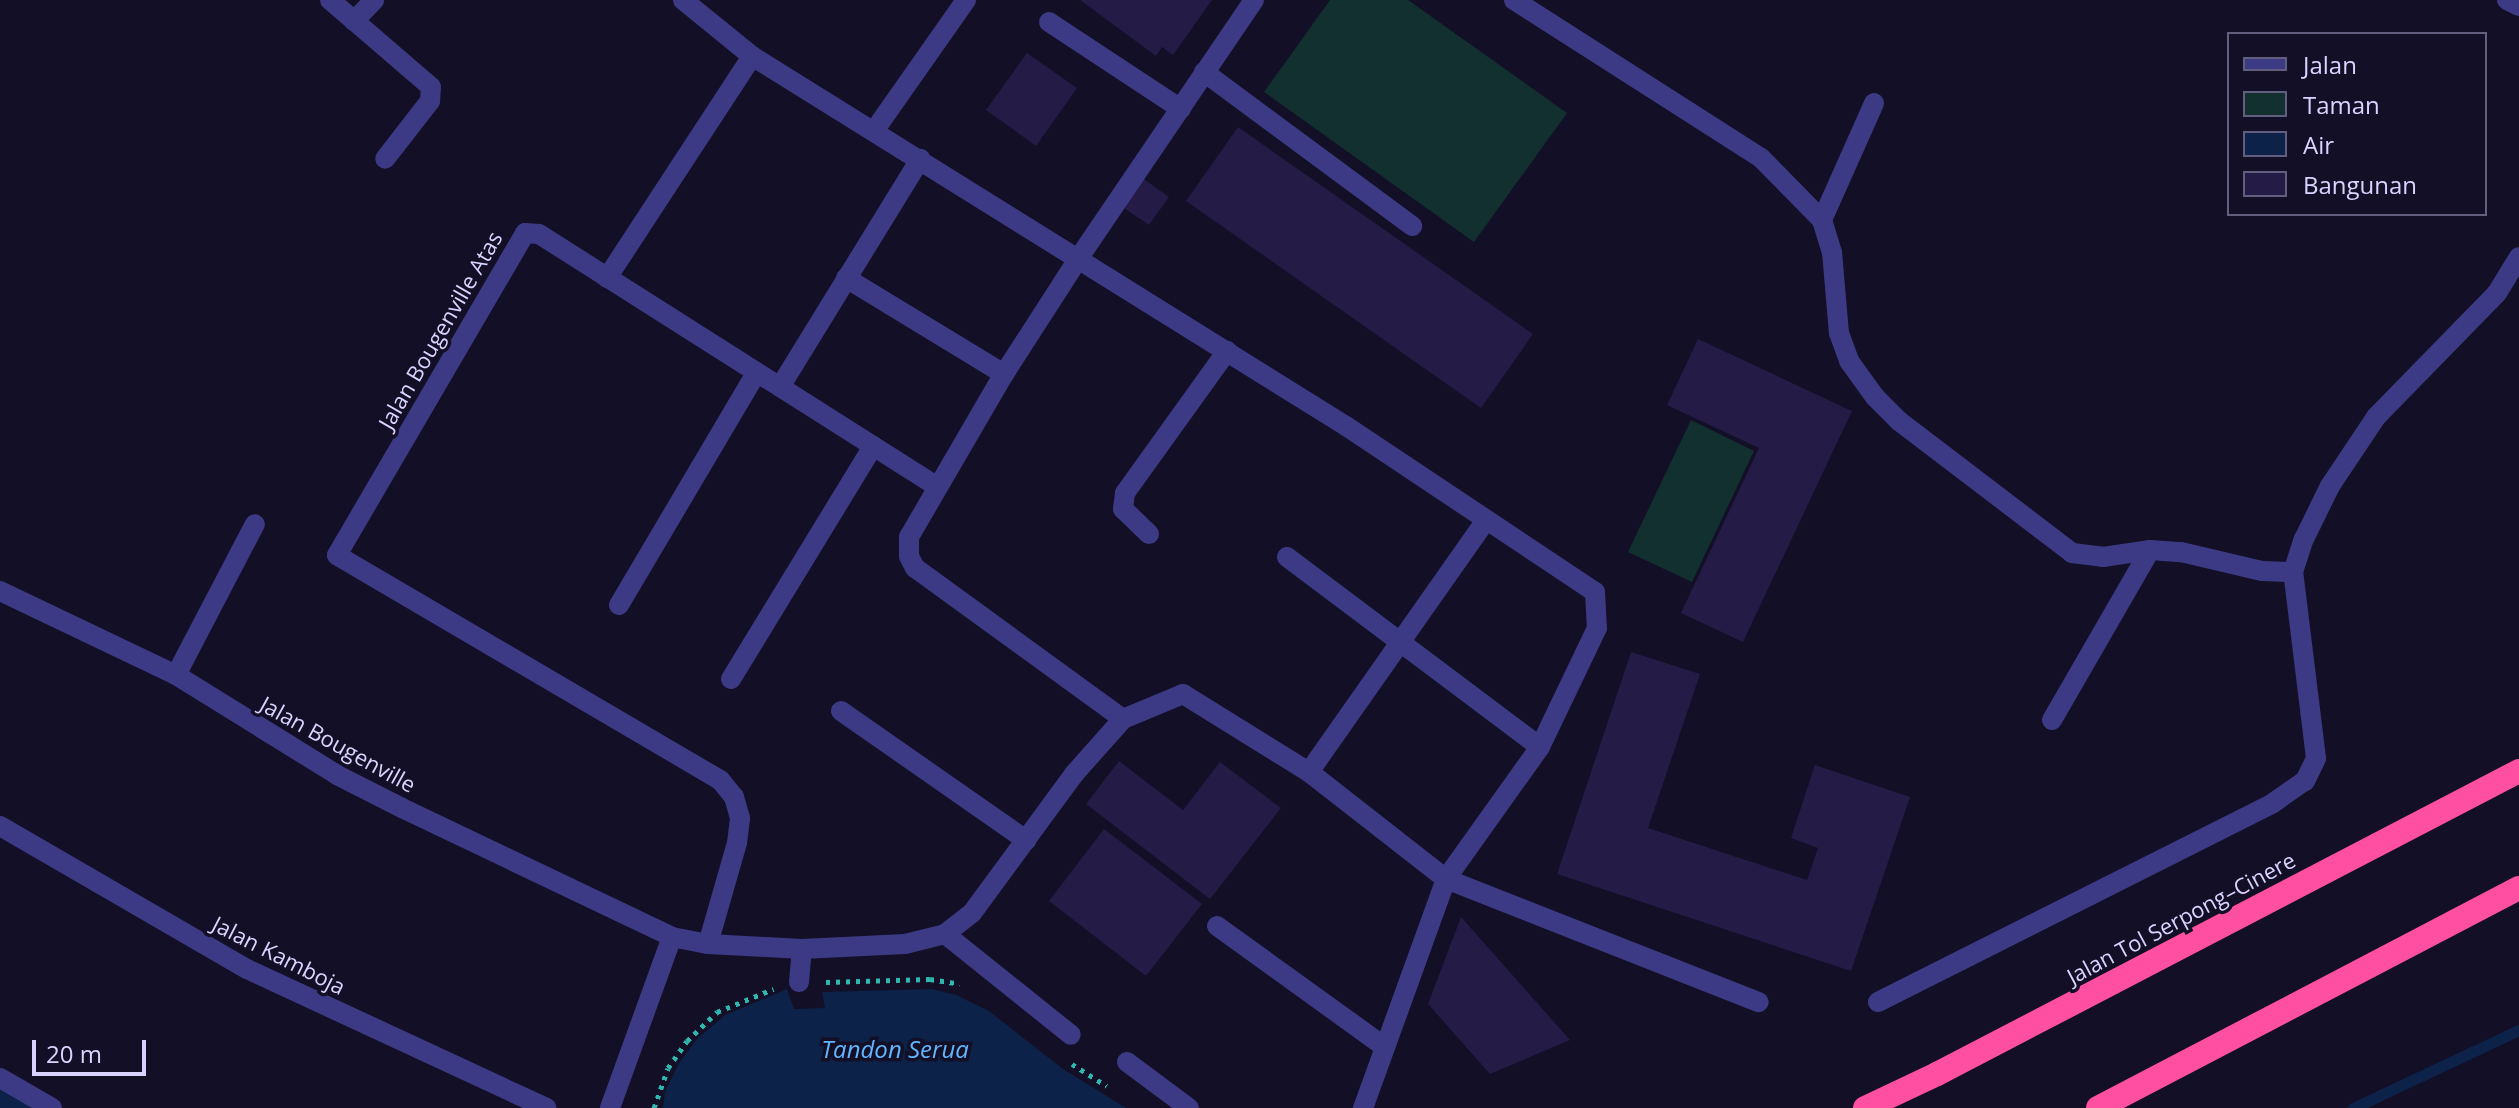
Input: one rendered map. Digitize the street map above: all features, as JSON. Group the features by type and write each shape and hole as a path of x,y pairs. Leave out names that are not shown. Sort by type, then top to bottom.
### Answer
{"highway":[{"name":"Jalan Tol Serpong–Cinere","path":"1865,1108 1937,1074 2519,771"},
{"path":"2098,1108 2519,888"}],"street":[{"path":"330,0 424,81 433,95 385,159"},
{"path":"354,21 374,0"},
{"path":"683,0 752,56 1346,426 1595,592 1597,628 1540,747 1446,879 1363,1108"},
{"path":"874,131 966,0"},
{"path":"1123,719 915,568 909,556 909,537 1004,374 1254,0"},
{"path":"1514,0 1761,158 1822,220 1832,252 1839,333 1849,361 1875,397 1899,421 2072,553 2103,557 2150,550 2181,552 2262,571 2293,572"},
{"path":"2507,0 2519,6"},
{"path":"1049,22 1181,109"},
{"path":"607,278 752,56"},
{"path":"1204,72 1412,226"},
{"path":"1822,220 1874,103"},
{"path":"780,387 920,159"},
{"name":"Jalan Bougenville Atas","path":"708,944 737,843 740,818 734,797 720,780 337,555 525,233 539,234 938,487"},
{"path":"1878,1002 2273,803 2305,781 2316,758 2293,572 2304,539 2330,486 2376,417 2497,293 2519,257"},
{"path":"846,278 1004,374"},
{"path":"1149,534 1123,509 1125,493 1227,351"},
{"path":"619,605 756,373"},
{"path":"731,679 873,446"},
{"path":"1309,772 1486,520"},
{"path":"176,675 255,524"},
{"path":"2052,720 2150,550"},
{"path":"1287,557 1540,747"},
{"name":"Jalan Bougenville","path":"0,591 176,675 350,782 665,933 708,944 802,949 905,944 945,934"},
{"path":"1071,1035 945,934 972,913 1074,774 1123,719 1183,694 1309,772 1446,879 1759,1002"},
{"path":"841,711 1026,840"},
{"name":"Jalan Kamboja","path":"0,826 247,969 546,1108"},
{"path":"1217,926 1385,1047"},
{"path":"610,1108 665,933"},
{"path":"799,982 802,949"},
{"path":"1127,1062 1189,1108"},
{"path":"0,1078 52,1108"}],"path":[{"path":"654,1108 668,1068 687,1041 717,1012 761,992 799,982 930,979 962,985"},
{"path":"1060,1055 1119,1093"}],"green space":[{"path":"1330,0 1408,0 1567,113 1474,242 1264,92"},
{"path":"1691,420 1754,451 1692,582 1628,552"}],"water":[{"name":"Tandon Serua","path":"787,989 794,1009 825,1008 822,992 932,989 956,995 989,1011 1063,1069 1126,1108 663,1108 665,1092 679,1063 697,1039 725,1015"}],"building":[{"path":"1080,0 1212,0 1173,55 1162,47 1156,56"},
{"path":"1027,53 1077,88 1036,146 986,110"},
{"path":"1238,127 1533,334 1481,408 1186,201"},
{"path":"1141,177 1169,197 1149,225 1121,206"},
{"path":"1698,339 1852,411 1743,642 1681,613 1759,448 1667,405"},
{"path":"1631,652 1700,674 1648,828 1807,880 1818,848 1791,838 1815,765 1910,797 1851,971 1557,874"},
{"path":"1119,761 1183,810 1220,762 1281,808 1210,899 1086,804"},
{"path":"1104,829 1202,904 1146,976 1049,901"},
{"path":"1461,917 1570,1040 1490,1074 1428,1004"}],"waterway":[{"path":"2353,1108 2519,1030"}]}
